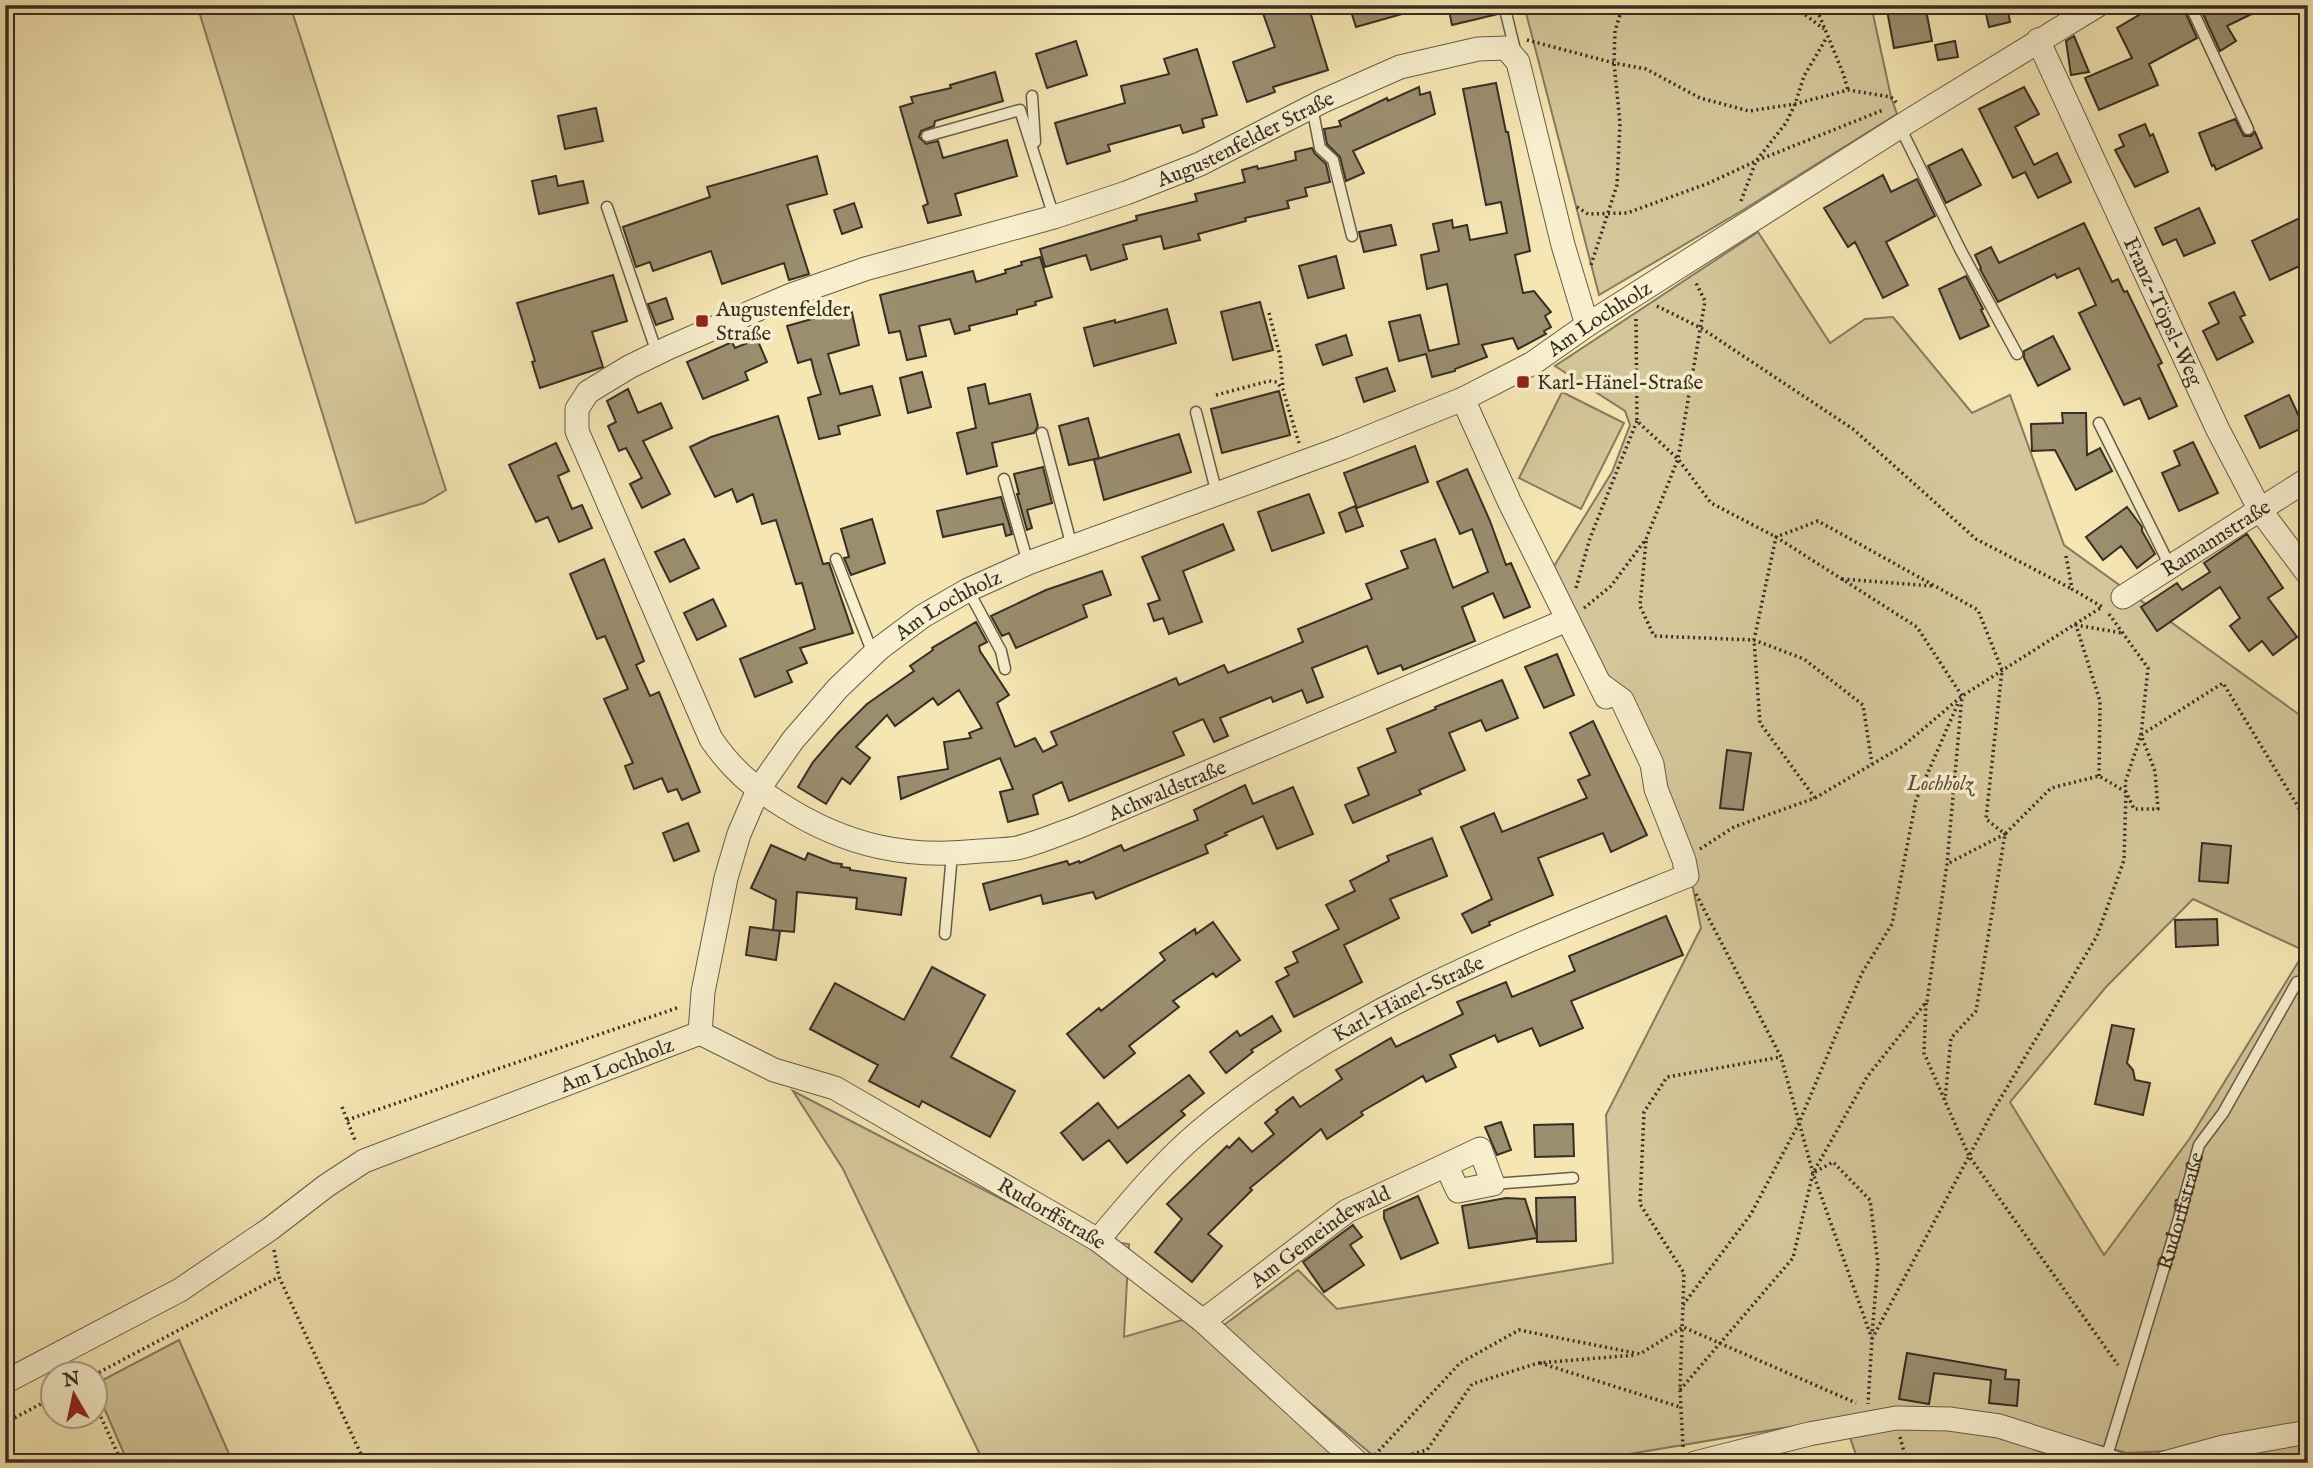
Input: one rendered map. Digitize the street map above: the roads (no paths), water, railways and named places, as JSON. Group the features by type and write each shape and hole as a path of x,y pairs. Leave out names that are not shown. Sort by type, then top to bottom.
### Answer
{"street":[{"name":"Am Lochholz","path":"5,1382 180,1290 364,1161 700,1033 703,999 726,878 739,834 758,790 793,740 838,688 873,654 923,616 968,590 1028,563 1305,462 1463,399 1533,363 1587,325 1734,233 1899,118 2098,5"},
{"name":"Franz-Töpsl-Weg","path":"2038,40 2218,430 2260,510 2308,574"},
{"name":"Augustenfelder Straße","path":"758,790 728,764 711,739 577,430 577,408 588,391 657,353 791,295 865,269 1126,193 1200,164 1312,107 1400,67 1478,49 1506,48 1516,54"},
{"path":"1516,54 1552,191 1563,245 1587,325"},
{"path":"1463,399 1567,620"},
{"name":"Ramannstraße","path":"2113,602 2171,568 2308,479"},
{"name":"Achwaldstraße","path":"758,790 814,825 851,841 900,852 952,854 1017,848 1079,827 1567,620"},
{"name":"Karl-Hänel-Straße","path":"1098,1240 1149,1181 1198,1132 1252,1090 1325,1041 1444,977 1685,868 1656,789 1652,764 1622,700 1600,684 1567,620"},
{"name":"Rudorffstraße","path":"700,1033 774,1070 835,1088 1098,1240 1203,1321 1358,1463"},
{"name":"Am Gemeindewald","path":"1203,1321 1347,1211 1446,1164 1480,1149 1493,1184"},
{"path":"1446,1164 1458,1191 1493,1184"},
{"name":"Rudorffstraße","path":"1689,1456 1896,1418 1950,1419 1999,1426 2110,1461"},
{"path":"2164,1463 2222,1447 2308,1432"}],"lane":[{"path":"1504,5 1516,54"},
{"path":"2190,5 2248,129"},
{"path":"1032,96 1036,159"},
{"path":"1312,107 1320,148 1333,160 1352,236"},
{"path":"927,135 1020,110 1054,216"},
{"path":"1899,118 1961,250 2017,354"},
{"path":"607,207 657,353"},
{"path":"1196,412 1217,494"},
{"path":"2099,422 2171,568"},
{"path":"1042,433 1072,547"},
{"path":"1004,479 1028,563"},
{"path":"836,559 873,654"},
{"path":"968,590 1001,651 1005,669"},
{"path":"945,934 952,854"},
{"name":"Rudorffstraße","path":"2110,1461 2129,1381 2174,1238 2199,1145 2223,1113 2297,982"},
{"path":"1493,1184 1573,1178"}],"place":[{"name":"Augustenfelder Straße","path":"702,321"},
{"name":"Karl-Hänel-Straße","path":"1523,382"}],"park label":[{"name":"Lochholz","path":"1940,783"}]}
